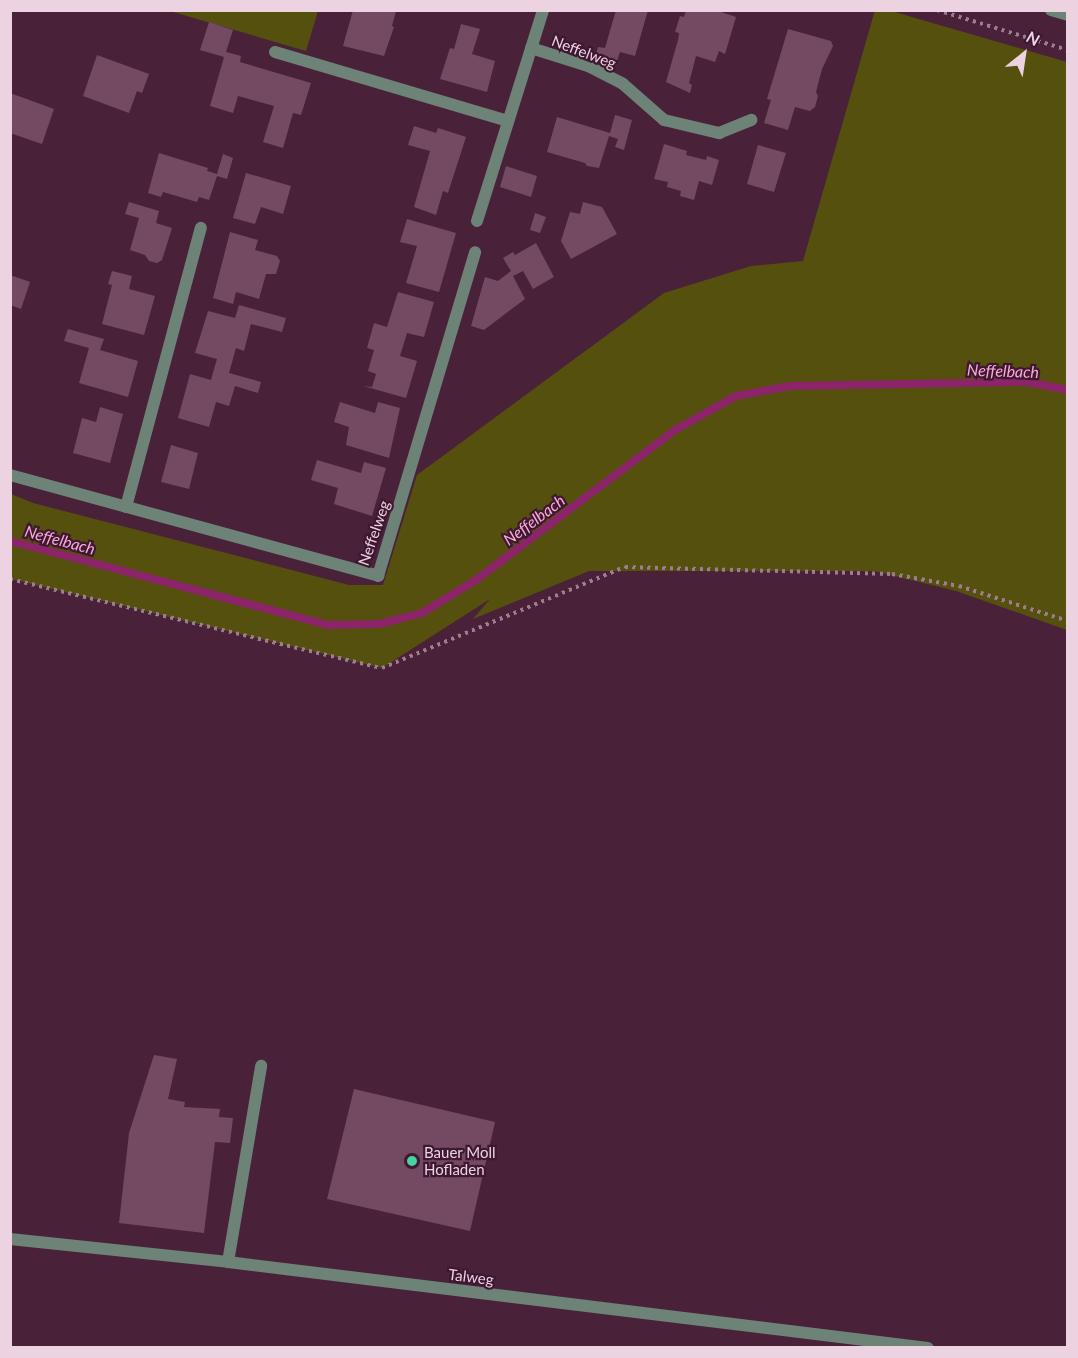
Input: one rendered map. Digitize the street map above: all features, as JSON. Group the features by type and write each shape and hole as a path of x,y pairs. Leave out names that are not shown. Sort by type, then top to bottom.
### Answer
{"street":[{"name":"Neffelweg","path":"477,221 543,10"},
{"path":"1051,10 1068,15"},
{"name":"Neffelweg","path":"531,48 588,66 623,84 664,120 719,133 752,120"},
{"path":"275,52 508,121"},
{"path":"126,507 201,228"},
{"name":"Neffelweg","path":"10,475 378,576 475,252"},
{"path":"228,1263 261,1066"},
{"name":"Talweg","path":"10,1239 928,1347"}],"path":[{"path":"937,10 1068,50"},
{"path":"10,579 382,668 625,567 892,574 959,586 1068,621"}],"shaded area":[{"path":"875,10 891,11 1067,62 1067,630 956,591 875,571 589,571 473,619 490,599 382,668 11,579 11,494 33,503 349,585 383,585 417,475 664,293 751,266 803,261"},
{"path":"170,11 318,11 306,51"}],"building":[{"path":"353,10 396,11 392,26 394,27 384,56 343,46"},
{"path":"616,10 648,10 635,56 620,52 615,67 595,58 598,47 605,48"},
{"path":"686,10 715,10 736,17 725,54 719,51 715,62 696,56 689,83 692,85 690,93 666,82 678,40 679,33 675,32 680,16 684,17"},
{"path":"209,22 233,30 226,52 241,56 240,62 311,83 301,115 293,113 283,148 263,142 274,106 238,96 233,113 210,106 224,57 200,50"},
{"path":"461,24 480,29 472,54 495,61 487,92 440,79 450,48 454,49"},
{"path":"788,29 831,41 833,46 822,69 815,107 810,111 795,107 788,130 764,123 771,100 767,99"},
{"path":"97,55 149,74 142,93 137,91 129,113 83,96"},
{"path":"10,93 54,109 42,144 10,133"},
{"path":"615,115 632,120 624,150 615,147 618,139 609,136 599,168 547,152 557,117 610,133"},
{"path":"414,126 436,133 438,128 466,137 448,193 443,191 436,215 414,207 430,151 408,145"},
{"path":"664,144 687,151 686,155 706,160 707,156 719,160 712,185 699,181 694,200 680,196 681,191 667,187 668,182 654,179"},
{"path":"758,145 786,153 774,192 747,184"},
{"path":"159,153 208,168 207,171 217,174 223,154 233,158 227,179 217,176 209,200 199,197 197,202 163,192 161,197 148,193"},
{"path":"506,166 537,176 531,197 500,187"},
{"path":"246,173 291,186 283,214 261,207 255,224 233,218"},
{"path":"129,202 159,211 156,223 172,228 162,260 157,263 149,261 145,255 130,250 139,218 125,214"},
{"path":"583,202 602,207 617,234 571,259 561,241 570,212 580,214"},
{"path":"535,213 546,217 540,233 530,230"},
{"path":"407,219 456,233 439,292 406,283 417,246 400,242"},
{"path":"230,232 258,240 255,250 277,256 280,261 276,274 266,274 259,299 236,292 233,304 213,298"},
{"path":"536,243 554,277 533,289 523,271 513,276 525,299 484,330 471,326 485,277 498,281 511,271 503,258 513,252 515,255"},
{"path":"112,271 132,276 129,289 155,296 144,335 102,324 112,285 108,284"},
{"path":"10,275 30,282 21,309 10,305"},
{"path":"398,292 434,302 424,337 407,333 400,356 417,361 406,398 363,386 372,387 376,374 368,371 374,350 367,348 374,323 387,327"},
{"path":"239,305 286,318 282,332 251,324 244,351 236,348 229,373 261,382 258,393 235,386 229,406 216,402 209,427 178,418 190,374 211,380 217,359 195,353 208,311 235,318"},
{"path":"68,329 104,339 100,350 138,361 128,397 79,383 89,348 64,341"},
{"path":"340,402 375,413 378,402 400,408 389,458 346,445 349,427 334,422"},
{"path":"100,407 123,414 110,463 73,453 82,418 96,422"},
{"path":"171,445 198,453 189,489 161,482"},
{"path":"317,460 361,473 364,462 386,468 372,516 334,504 338,488 311,480"},
{"path":"154,1055 177,1059 168,1099 185,1102 184,1107 220,1109 219,1117 233,1118 230,1143 215,1142 204,1233 119,1223 129,1133"},
{"name":"Bauer Moll Hofladen","path":"354,1089 495,1122 470,1231 327,1199"}],"waterway":[{"name":"Neffelbach","path":"10,541 328,625 379,624 422,613 476,580 675,430 736,396 790,386 1027,382 1068,390"}],"place":[{"name":"Bauer Moll Hofladen","path":"412,1161"}]}
